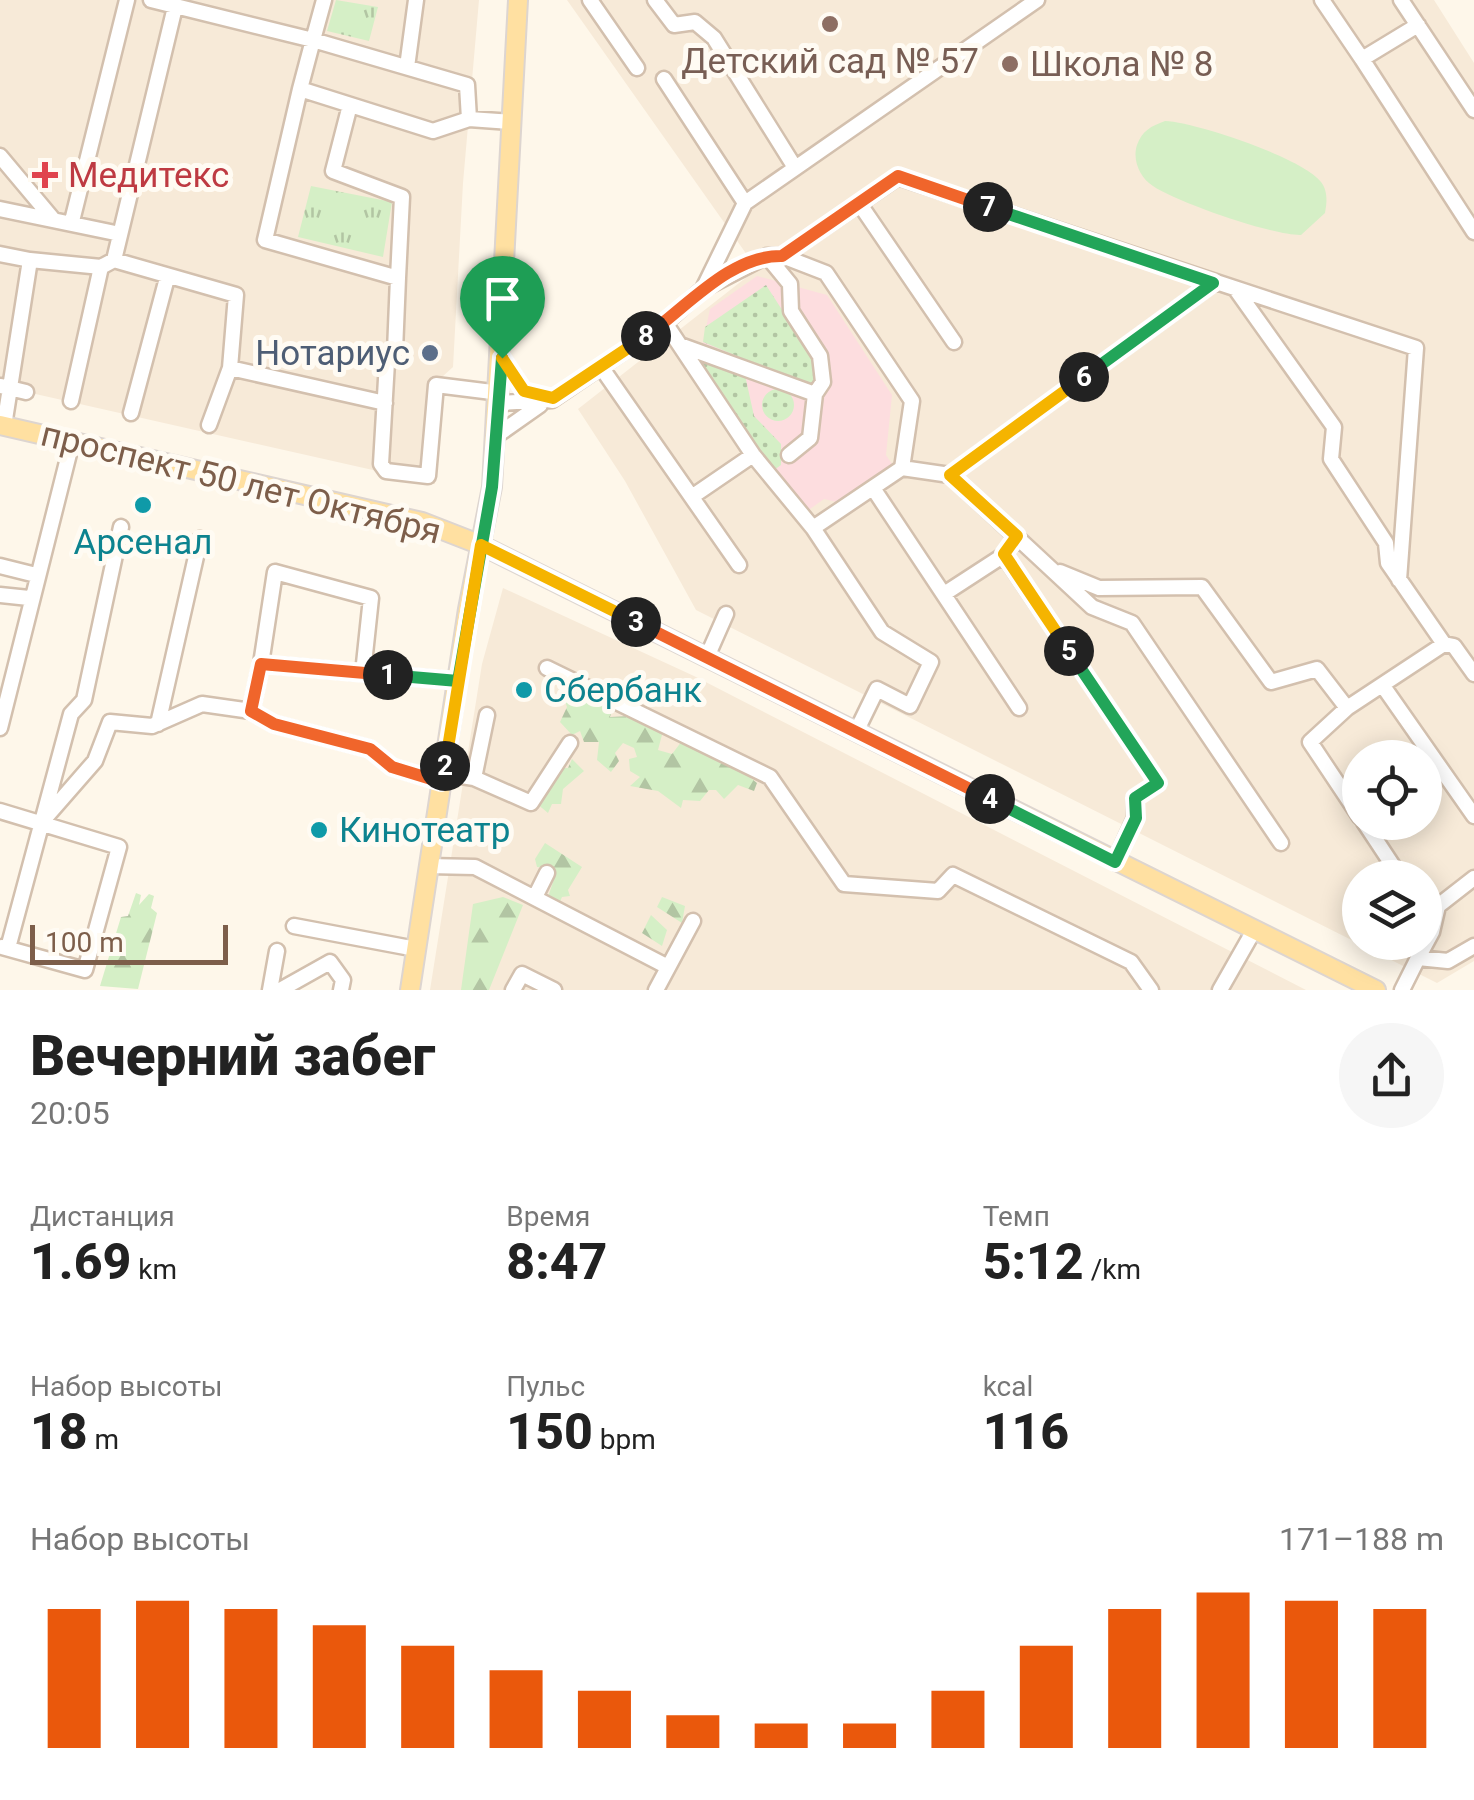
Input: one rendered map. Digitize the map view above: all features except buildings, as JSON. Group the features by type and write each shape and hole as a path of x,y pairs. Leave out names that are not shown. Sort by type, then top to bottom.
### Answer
{"main road":[{"path":"410,990 496,436 518,0"},
{"name":"проспект 50 лет Октября","path":"2,426 422,522 481,545 1376,990"}],"street":[{"path":"72,221 127,0"},
{"path":"324,0 265,240 398,278"},
{"path":"407,67 416,0"},
{"path":"590,0 638,68"},
{"path":"655,0 674,26 695,22 714,38 794,166"},
{"path":"1322,0 1474,232"},
{"path":"1402,0 1474,110"},
{"path":"71,401 107,264 120,234 165,3 467,85 469,119"},
{"path":"703,289 744,203 1027,3"},
{"path":"1362,59 1418,26"},
{"path":"664,78 744,203"},
{"path":"300,89 433,130 469,119 512,122"},
{"path":"350,105 332,171 402,197 395,352 387,362 381,464 386,471 428,476 436,385 544,403"},
{"path":"0,156 52,218"},
{"path":"496,436 516,418 561,396 665,323 703,289 774,256 898,176 1416,348 1399,580"},
{"path":"859,202 954,342"},
{"path":"0,208 120,234"},
{"path":"0,254 30,260 107,264 236,295 230,368 209,426"},
{"path":"774,256 790,284 792,311 820,356 822,382 814,394 810,438 789,454"},
{"path":"774,256 826,273 912,401 902,468"},
{"path":"2,426 30,260"},
{"path":"130,413 168,278"},
{"path":"950,475 1213,283"},
{"path":"1237,291 1334,427 1331,460 1386,543 1388,563 1444,644 1454,646 1474,674"},
{"path":"665,323 752,455 813,528 882,632 930,662 910,706 877,689 856,732"},
{"path":"680,344 814,394"},
{"path":"502,358 524,391 561,396"},
{"path":"230,368 384,404"},
{"path":"601,368 739,565"},
{"path":"0,386 26,392"},
{"path":"0,728 29,598 72,442"},
{"path":"692,496 752,455"},
{"path":"813,528 902,468 950,475 1092,607 1132,622 1281,843"},
{"path":"873,488 1019,708"},
{"path":"0,812 40,824 120,848 85,970 4,948 40,824 71,714 84,700 120,528"},
{"path":"944,594 1004,554 1017,536"},
{"path":"158,724 200,539"},
{"path":"1004,554 1158,783 1135,798 1136,818 1115,862"},
{"path":"0,566 36,574"},
{"path":"1054,570 1099,588 1202,586 1271,682 1317,669 1346,708"},
{"path":"251,711 274,572 371,598 363,672"},
{"path":"0,596 29,598"},
{"path":"707,657 726,614"},
{"path":"1342,790 1310,742 1346,708 1444,644"},
{"path":"261,664 458,681"},
{"path":"548,668 770,778 844,884 938,891 953,875 1130,962 1151,990"},
{"path":"1383,686 1474,816"},
{"path":"40,824 96,761 110,722 158,724 202,704 251,711 274,724 370,749 392,767 442,777 474,778 531,804 570,743"},
{"path":"474,778 488,715"},
{"path":"428,866 475,867 668,966"},
{"path":"536,895 548,873"},
{"path":"1442,903 1474,878"},
{"path":"656,990 693,921"},
{"path":"294,926 416,950"},
{"path":"1220,990 1253,932"},
{"path":"1438,960 1448,961 1474,946"},
{"path":"270,990 277,951"},
{"path":"1402,990 1417,960"},
{"path":"280,990 330,962 344,980 341,990"},
{"path":"514,990 522,974 554,990"}],"shaded area":[{"path":"0,0 479,0 463,183 453,367 442,377 435,484 0,386"},
{"path":"567,0 1434,0 1474,63 1474,961 1437,983 1391,960 1442,960 1442,860 1342,860 1342,935 696,610 625,481 578,409 757,269"},
{"path":"757,276 827,295 892,395 886,455 894,467 841,503 824,499 803,514 699,361 710,309"},
{"path":"503,588 694,676 1306,990 430,990 482,664"}],"green space":[{"path":"336,0 378,7 369,41 327,31"},
{"path":"1165,121 1223,134 1293,162 1323,185 1325,213 1301,235 1288,234 1226,217 1153,186 1138,168 1136,151 1144,133"},
{"path":"311,186 392,202 383,257 298,237"},
{"path":"766,285 810,353 817,384 807,385 703,342 705,327"},
{"path":"699,361 745,375 754,416 781,444 781,465 774,470"},
{"path":"778,389 789,394 794,405 789,416 778,421 767,416 762,405 767,394"},
{"path":"571,685 613,707 610,717 632,716 663,731 658,750 672,754 682,741 704,754 719,756 722,764 731,762 757,783 754,791 738,785 724,799 716,790 709,790 700,801 683,800 681,808 658,791 630,786 640,777 630,771 629,759 637,757 634,748 623,743 615,753 619,761 611,772 597,760 599,742 584,742 580,731 572,735 560,722 567,707 561,688"},
{"path":"572,759 584,771 563,789 561,804 552,804 548,813 536,803 557,768 568,768"},
{"path":"545,843 582,867 568,890 570,896 562,897 559,904 548,897 554,879 546,868 537,867 535,859"},
{"path":"136,893 141,895 139,905 149,894 154,896 151,908 157,913 138,989 100,986 121,917 128,916"},
{"path":"503,897 523,905 489,990 461,990 473,904"},
{"path":"662,897 685,906 682,923 657,907"},
{"path":"651,915 667,930 662,946 642,933"}],"place":[{"name":"Детский сад № 57","path":"830,24"},
{"name":"Школа № 8","path":"1010,64"},
{"name":"Медитекс","path":"45,175"},
{"name":"Нотариус","path":"430,353"},
{"name":"Арсенал","path":"143,505"},
{"name":"Сбербанк","path":"524,690"},
{"name":"Кинотеатр","path":"319,830"}],"route":[{"path":"898,176 1213,283 950,475 1017,536 1004,554 1158,783 1135,798 1136,818 1115,862 481,545 441,782 392,767 370,749 274,724 251,711 261,664 458,681 471,592 492,487 502,358 524,391 533,396 561,396 665,323 703,289 766,256 782,256 898,176"}]}
